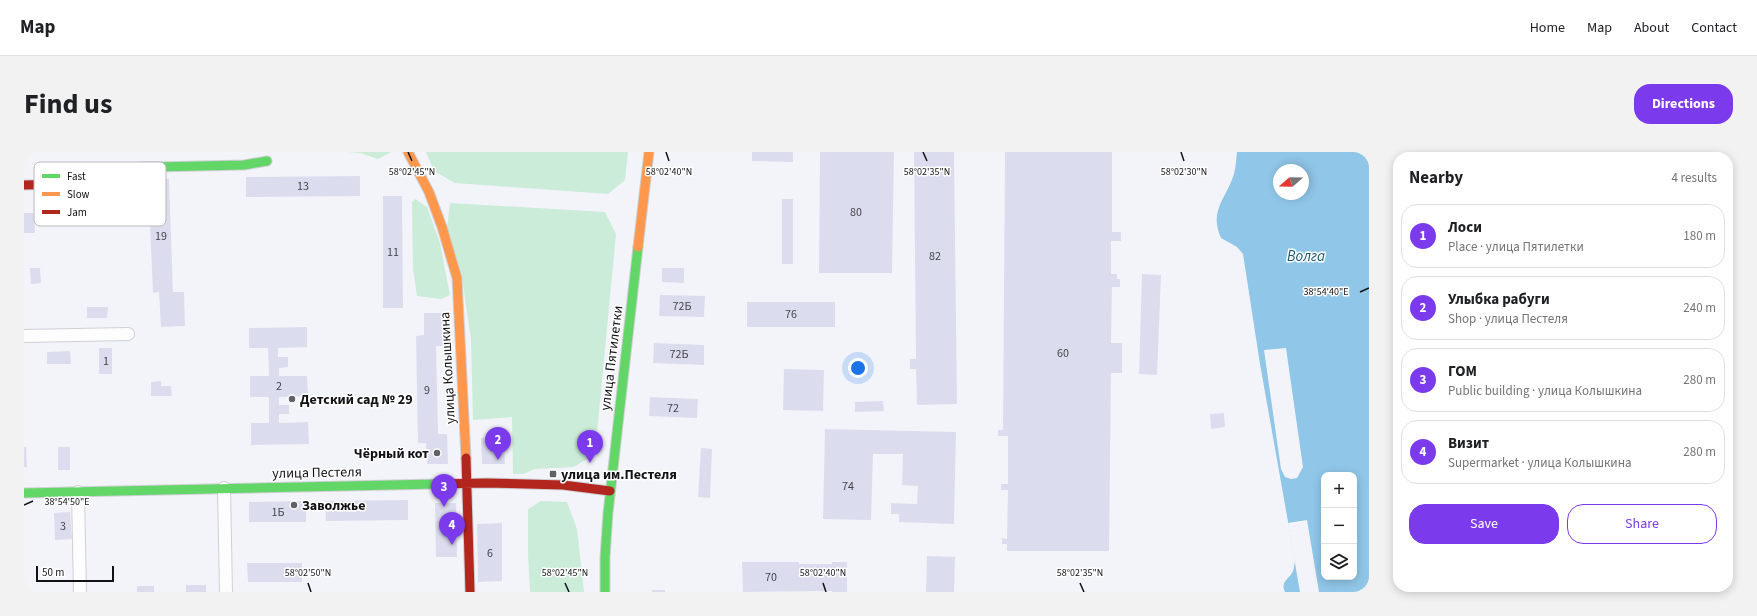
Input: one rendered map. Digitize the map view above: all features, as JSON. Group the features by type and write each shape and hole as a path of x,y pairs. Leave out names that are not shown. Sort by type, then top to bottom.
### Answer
{"street":[{"name":"улица Колышкина","path":"408,152 429,192 442,227 457,278 467,484 470,592"},
{"name":"улица Пятилетки","path":"605,592 606,542 610,491 649,152"},
{"path":"166,167 244,165 267,161"},
{"path":"24,185 34,185"},
{"path":"24,336 128,334"},
{"name":"улица Пестеля","path":"24,493 467,484 563,485 610,491"},
{"path":"224,488 226,592"},
{"path":"78,492 80,592"}],"green space":[{"path":"347,152 391,152 378,159 360,153"},
{"path":"426,152 628,152 625,180 608,194 455,183 434,171"},
{"path":"415,199 427,207 440,243 450,295 441,299 417,296 413,269 412,202"},
{"path":"450,203 605,212 616,234 595,454 574,467 535,469 523,474 513,474 512,417 473,420 471,340 462,278 447,228"},
{"path":"541,501 567,502 577,529 584,592 530,592 528,509"}],"water":[{"name":"Волга","path":"1237,152 1369,152 1369,592 1285,592 1284,583 1293,571 1295,561 1260,364 1243,254 1237,247 1221,238 1218,229 1217,213 1230,185 1235,168"}],"pier":[{"path":"1286,348 1303,467 1297,478 1291,479 1285,477 1281,469 1264,350"},
{"path":"1307,520 1319,592 1300,592 1288,523"}],"building":[{"path":"752,152 793,152 793,162 752,161"},
{"path":"820,152 894,152 892,273 819,273"},
{"path":"914,152 954,152 957,404 917,405 916,369 910,369 910,359 916,359"},
{"path":"1005,152 1112,152 1112,232 1121,232 1121,241 1111,241 1111,274 1117,274 1117,279 1120,279 1120,287 1112,287 1111,343 1122,343 1122,373 1111,373 1109,551 1007,551 1007,544 1002,544 1002,538 1007,539 1008,490 1001,490 1001,484 1008,484 1008,436 998,436 998,430 1003,430"},
{"path":"360,176 360,196 246,197 246,177"},
{"path":"166,179 169,179 173,292 184,292 185,326 161,327 159,292 153,293 150,226 166,226"},
{"path":"383,196 402,196 403,308 383,308"},
{"path":"782,199 793,199 793,264 782,264"},
{"path":"24,213 34,213 35,233 24,233"},
{"path":"30,268 40,268 41,283 31,284"},
{"path":"662,268 684,268 684,283 662,282"},
{"path":"1142,274 1161,275 1157,375 1139,374"},
{"path":"660,295 705,296 704,317 659,316"},
{"path":"747,302 835,302 835,327 747,327"},
{"path":"87,307 108,307 107,318 87,318"},
{"path":"424,313 445,313 445,346 436,346 438,434 447,434 448,464 427,464 426,443 418,443 416,336 424,335"},
{"path":"307,327 307,347 278,348 278,357 288,357 288,367 279,368 279,376 307,376 308,396 279,397 279,405 289,405 289,414 279,414 279,423 308,422 309,444 251,445 251,423 269,423 269,397 250,397 250,376 269,376 268,348 249,348 249,328"},
{"path":"654,343 704,345 704,365 653,363"},
{"path":"99,348 112,348 112,374 99,374"},
{"path":"70,351 71,364 47,364 47,352"},
{"path":"784,369 824,370 823,411 783,410"},
{"path":"161,381 161,386 171,386 172,396 151,396 151,382"},
{"path":"650,397 698,399 697,418 649,416"},
{"path":"883,401 884,411 855,412 855,402"},
{"path":"1224,413 1225,427 1211,429 1210,414"},
{"path":"825,429 956,432 954,524 899,522 899,514 891,514 891,503 917,504 918,486 902,485 903,454 873,454 871,520 823,519"},
{"path":"504,436 505,464 482,464 481,438"},
{"path":"24,447 26,447 27,467 24,467"},
{"path":"58,447 70,447 70,470 58,470"},
{"path":"701,448 712,449 710,498 698,497"},
{"path":"408,500 408,520 326,521 325,501"},
{"path":"306,501 306,522 249,522 249,502"},
{"path":"435,503 456,503 457,557 436,557"},
{"path":"70,512 72,539 55,540 54,513"},
{"path":"502,523 502,581 478,582 477,524"},
{"path":"927,556 955,557 954,592 926,592"},
{"path":"742,562 799,562 799,564 832,564 832,562 847,562 847,592 743,592"},
{"path":"247,563 302,563 302,582 248,582"},
{"path":"186,585 206,585 206,592 186,592"},
{"path":"137,586 154,586 154,592 137,592"},
{"path":"652,590 665,590 665,592 652,592"}],"traffic: fast":[{"path":"166,167 244,165 267,161"},
{"path":"605,592 605,557 608,513 638,247"},
{"path":"24,493 437,484"}],"traffic: slow":[{"path":"408,152 429,192 442,227 457,278 466,458"},
{"path":"638,247 649,152"}],"traffic: jam":[{"path":"24,185 34,185"},
{"path":"466,458 470,592"},
{"path":"437,484 486,483 563,485 610,491"}],"place":[{"name":"Детский сад № 29","path":"292,399"},
{"name":"Чёрный кот","path":"437,453"},
{"name":"Улыбка рабуги","path":"498,460"},
{"name":"Лоси","path":"590,463"},
{"name":"улица им.Пестеля","path":"553,474"},
{"name":"Заволжье","path":"294,505"},
{"name":"ГОМ","path":"444,507"},
{"name":"Визит","path":"452,545"}]}
